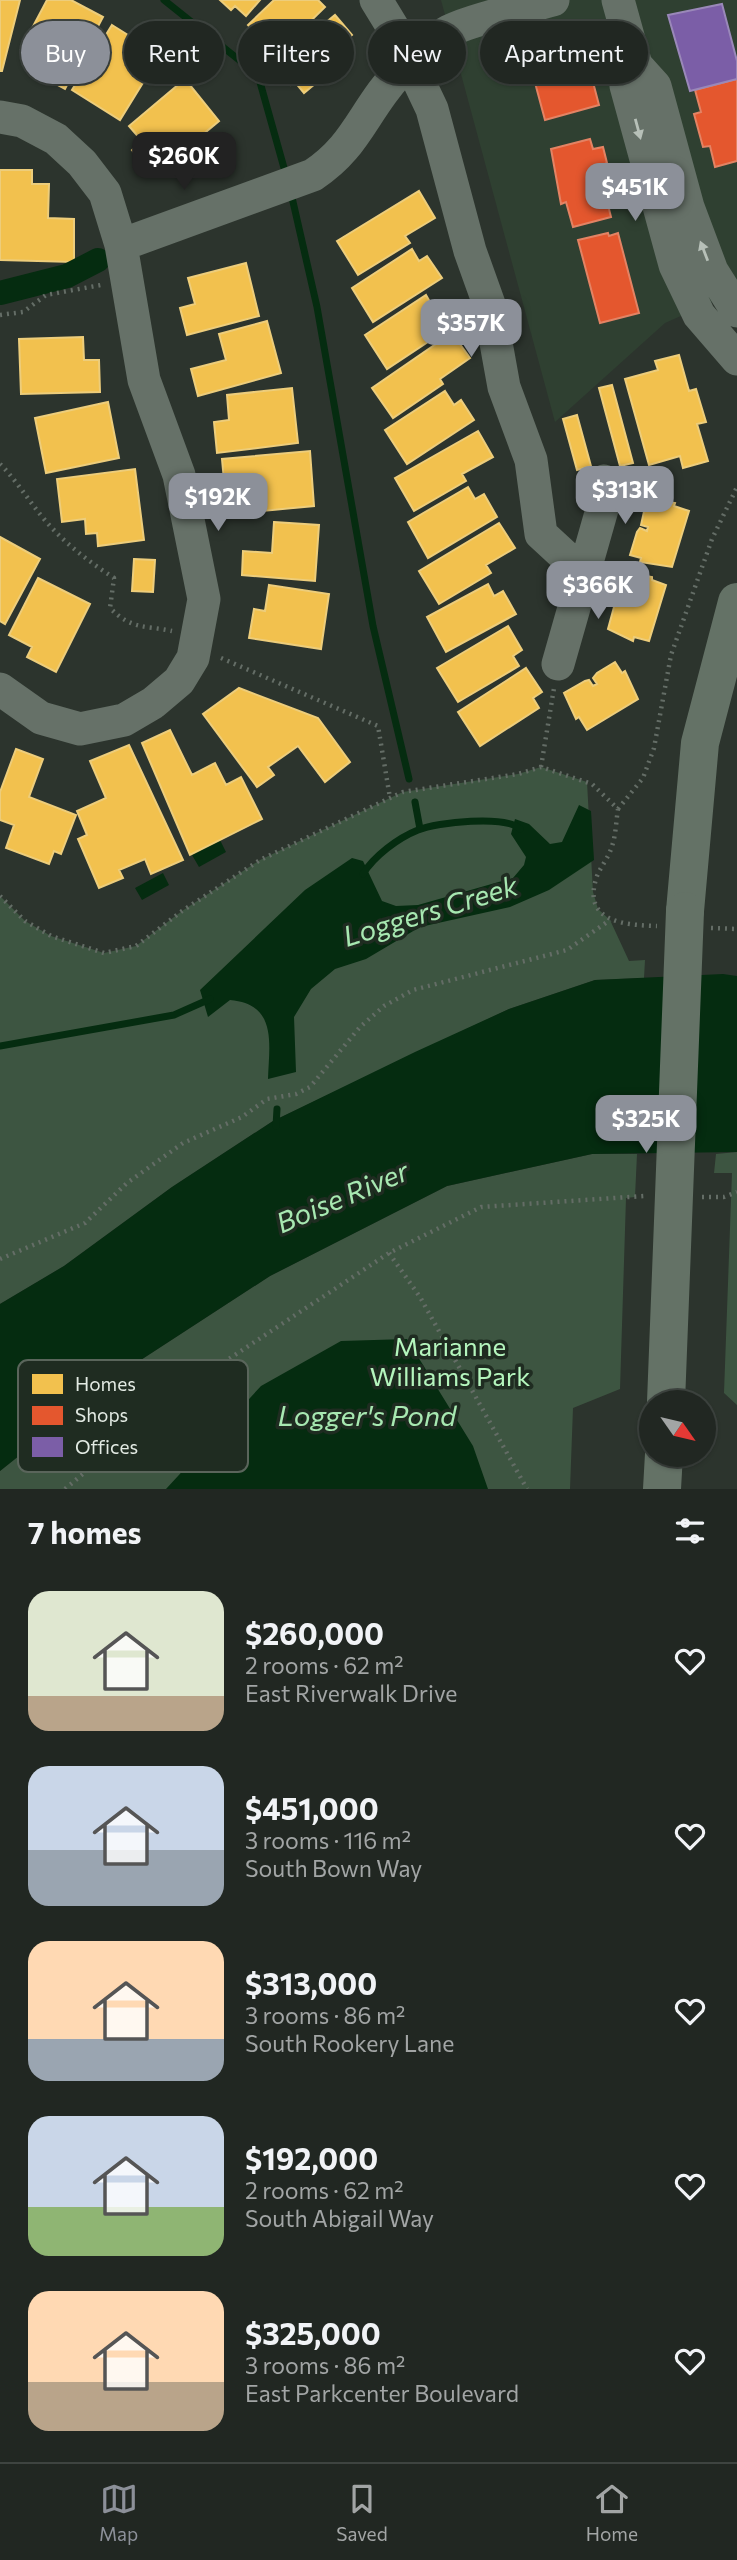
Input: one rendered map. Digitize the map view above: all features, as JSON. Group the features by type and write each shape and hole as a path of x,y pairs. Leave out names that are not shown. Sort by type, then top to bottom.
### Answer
{"main road":[{"path":"666,1390 685,911 699,743 737,602"},
{"path":"662,1489 663,1467"}],"street":[{"path":"376,0 387,21"},
{"path":"466,26 553,0"},
{"path":"618,0 624,21"},
{"path":"648,78 655,86 688,207 712,271 737,311"},
{"path":"121,244 313,174 332,162 351,143 390,84"},
{"path":"420,84 432,109 470,251 489,304 503,387 531,460 541,534 567,558 585,564"},
{"path":"627,84 674,265 699,315 737,359"},
{"path":"0,117 22,121 56,139 82,163 105,193 121,244 144,380 179,475 204,599 193,658 180,681 153,703 124,720 80,729 41,718 0,689"},
{"path":"558,664 605,499 604,481"}],"path":[{"path":"0,315 23,312 46,295 106,284"},
{"path":"0,464 21,485 43,518 76,553 114,578 110,608 120,618 138,628 183,633"},
{"path":"0,1259 85,1223 127,1183 183,1143 242,1117 267,1099 296,1094 310,1087 360,1027 384,1006 413,990 567,950 610,920 598,909 593,892 598,874 612,848 618,809 643,778 654,748 671,655 712,539 737,487"},
{"path":"214,656 378,726 390,798"},
{"path":"541,767 558,664"},
{"path":"0,895 25,921 51,936 104,953 136,946 182,911 260,860 403,792 518,774 541,767 592,784 618,809"},
{"path":"696,1196 723,1197 737,1192"},
{"path":"227,1360 389,1253 481,1207 654,1196"},
{"path":"389,1253 420,1297 527,1489"},
{"path":"65,1489 85,1472"}],"shaded area":[{"path":"441,0 737,0 737,291 665,323 555,422 464,84 466,84 466,21 447,21"}],"green space":[{"path":"541,767 587,782 593,892 598,909 610,920 629,961 645,960 644,978 595,980 509,1009 273,1121 172,1187 64,1266 0,1304 0,896 25,921 51,936 104,953 136,946 182,911 260,860 403,792 518,774"},
{"path":"737,1152 737,1405 724,1393 732,1173 714,1173 716,1154"},
{"name":"Marianne Williams Park","path":"592,1154 637,1154 635,1197 626,1198 620,1389 573,1408 570,1489 0,1489 0,1471 18,1457 18,1472 248,1472 248,1360 141,1360 270,1276 447,1186"}],"water":[{"path":"579,805 591,811 594,860 549,890 510,907 420,927 366,959 335,969 311,989 294,1017 296,1072 268,1079 267,1028 256,1009 230,1000 208,1017 200,990 305,890 352,858 363,861 382,901 396,906 418,905 513,878 524,865 526,857 511,834 515,819 529,824 550,844 562,842"},
{"path":"220,840 226,852 199,867 192,855"},
{"path":"163,873 169,885 142,900 135,888"},
{"name":"Boise River","path":"723,974 737,976 737,1152 592,1154 447,1186 270,1276 141,1360 18,1360 18,1457 0,1471 0,1304 64,1266 172,1187 273,1121 509,1009 595,980"},
{"name":"Logger's Pond","path":"407,1339 473,1446 488,1489 166,1489 182,1472 248,1472 248,1400 261,1386 341,1341"}],"building: Homes":[{"path":"0,0 20,0 2,71 0,71"},
{"path":"47,0 71,0 103,17 101,21 36,21"},
{"path":"220,0 260,0 246,16 235,6 231,10"},
{"path":"274,0 318,0 325,7 311,21 252,21"},
{"path":"335,15 340,21 328,21"},
{"path":"112,25 124,32 124,84 142,84 120,120 72,90 76,84 110,84"},
{"path":"179,84 189,84 219,121 153,176 132,150 142,141 129,126"},
{"path":"297,84 315,84 304,93"},
{"path":"0,170 32,170 32,184 49,184 48,218 74,219 74,262 0,260"},
{"path":"419,191 435,218 405,236 410,243 358,275 337,241"},
{"path":"412,249 419,261 427,256 442,278 373,322 352,288"},
{"path":"246,263 259,316 187,335 180,308 195,304 188,278"},
{"path":"426,295 434,309 442,304 455,324 387,369 365,335"},
{"path":"267,321 281,373 198,396 191,369 226,360 219,334"},
{"path":"452,333 470,358 440,379 443,384 393,418 372,388"},
{"path":"83,337 84,360 99,360 100,392 21,394 19,339"},
{"path":"679,355 689,391 696,389 706,422 697,424 708,461 683,468 680,456 649,465 625,379 658,370 655,361"},
{"path":"612,385 633,463 620,466 599,388"},
{"path":"292,388 298,443 217,453 214,422 229,420 227,395"},
{"path":"445,391 454,405 461,400 474,420 407,464 385,430"},
{"path":"108,402 119,458 46,473 35,418"},
{"path":"577,415 591,466 577,470 563,419"},
{"path":"478,431 493,457 462,474 466,481 414,511 395,478"},
{"path":"310,451 314,506 241,513 239,491 225,492 222,459"},
{"path":"135,469 144,540 98,546 97,533 86,534 85,519 62,522 57,479"},
{"path":"468,487 475,499 484,494 497,517 428,558 408,522"},
{"path":"647,498 675,503 674,506 689,511 672,567 640,562 641,558 630,555 637,532 640,528 647,531 648,527 641,525"},
{"path":"274,522 319,525 315,581 242,575 243,551 272,553"},
{"path":"499,523 515,548 486,565 491,573 439,604 419,571"},
{"path":"0,537 40,559 5,624 0,621"},
{"path":"134,559 155,560 153,592 132,591"},
{"path":"625,572 652,577 652,580 666,585 649,641 634,637 633,641 608,629 614,607 617,603 625,605 626,601 619,599"},
{"path":"38,578 90,604 56,672 27,657 32,647 9,635"},
{"path":"488,584 494,596 503,591 516,614 446,652 427,617"},
{"path":"269,585 329,594 321,649 249,638 254,609 265,611"},
{"path":"508,626 522,650 513,656 519,666 458,702 437,668"},
{"path":"615,662 622,673 625,671 638,699 587,730 579,717 576,719 564,693 585,681 589,680 593,686 597,684 593,678 597,673"},
{"path":"526,668 542,692 533,698 539,708 480,746 458,712"},
{"path":"239,688 318,718 350,762 325,782 298,746 268,767 274,775 257,787 203,714"},
{"path":"170,730 192,775 215,763 226,785 241,777 262,819 190,855 142,743"},
{"path":"129,745 183,860 151,874 145,859 119,870 123,878 99,888 78,839 87,835 77,811 106,798 90,761"},
{"path":"16,749 43,759 29,797 76,815 61,854 54,851 49,864 6,848 14,825 0,820 0,792"}],"building: Shops":[{"path":"737,79 737,161 715,167 710,146 703,147 694,114 701,112 695,90"},
{"path":"535,84 593,84 599,105 545,120"},
{"path":"590,139 593,149 603,147 607,163 602,165 608,188 614,186 618,202 608,205 611,217 573,227 566,202 561,204 551,149"},
{"path":"608,233 609,236 618,233 639,313 600,323 578,240"}],"building: Offices":[{"path":"722,4 737,61 737,79 690,91 668,15"}],"waterway":[{"path":"164,0 258,75 286,175"},
{"path":"291,193 317,307 373,626 409,779"},
{"path":"0,293 67,276 98,260"},
{"path":"415,802 420,829"},
{"name":"Loggers Creek","path":"363,874 380,854 410,833 427,827 455,822 487,821 501,822 520,829"},
{"name":"Loggers Creek","path":"0,1046 174,1015 210,999"},
{"path":"276,1126 277,1109"}]}
